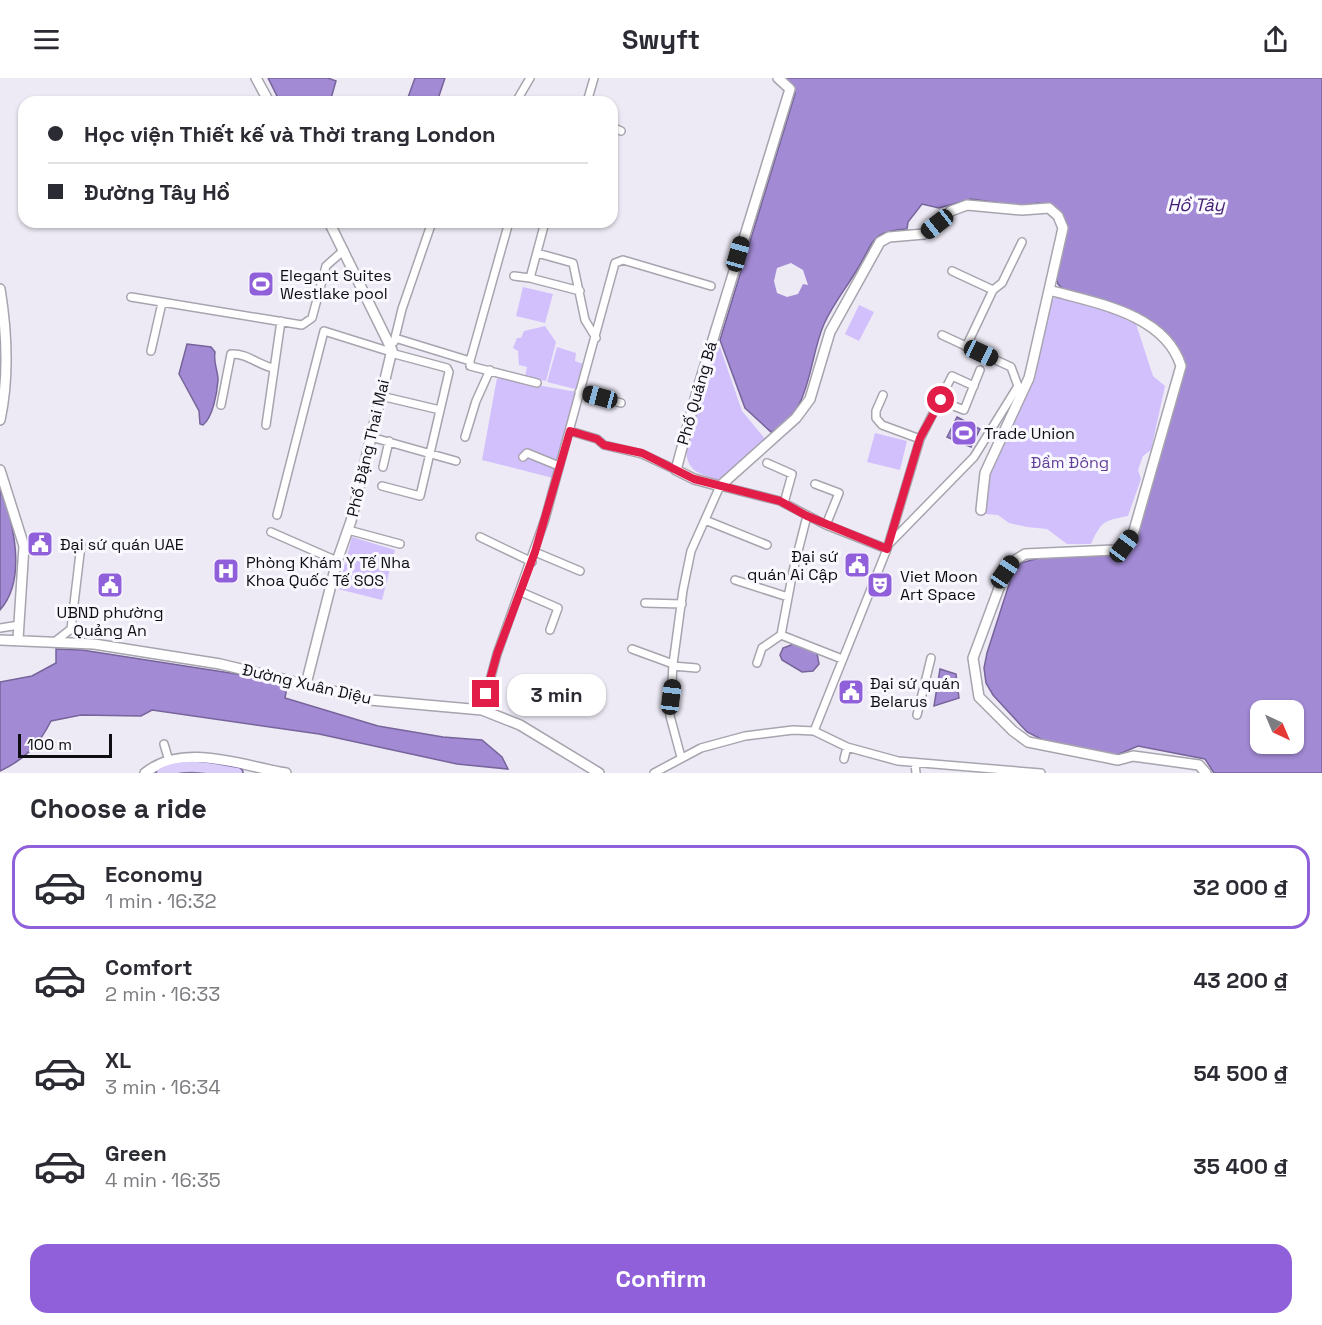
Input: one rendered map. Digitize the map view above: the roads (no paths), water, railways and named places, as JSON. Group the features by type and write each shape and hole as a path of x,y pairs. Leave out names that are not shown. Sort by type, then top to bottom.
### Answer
{"main road":[{"path":"162,773 175,768 191,767 237,773"}],"street":[{"path":"256,78 265,96"},
{"path":"520,96 530,78"},
{"path":"589,96 594,78"},
{"name":"Phố Quảng Bá","path":"676,470 698,388 790,89 778,78"},
{"path":"681,757 670,716 673,665 682,604 691,564 691,551 720,486 796,418 810,399 830,332 880,242 889,237 924,234 951,212 967,205 1022,210 1049,208 1058,216 1063,228 1029,378 985,473 981,510"},
{"path":"332,228 391,352"},
{"path":"391,352 402,309 430,228"},
{"path":"507,228 470,366 537,383"},
{"path":"530,278 543,228"},
{"path":"966,346 993,290 1002,282 1022,242"},
{"path":"131,297 302,325 312,318 326,266 344,250"},
{"path":"537,253 572,262 585,320 596,338"},
{"path":"482,710 497,654 532,562 618,261 623,260 711,286"},
{"path":"952,271 993,290"},
{"path":"513,276 580,291"},
{"path":"0,290 5,316 5,356 4,400 0,420"},
{"path":"1049,290 1115,309 1142,321 1171,343 1181,366 1133,534 1124,546 1114,550 1025,554 1012,562 1005,572 973,658 979,697 1007,726 1028,742 1118,760 1133,756 1199,765 1206,773"},
{"path":"151,351 162,303"},
{"path":"266,425 281,321"},
{"path":"277,514 324,331 448,369 420,496 382,486"},
{"path":"888,547 974,457 1018,386 1011,367 942,335"},
{"path":"395,338 470,361"},
{"name":"Phố Đặng Thai Mai","path":"306,684 348,530 391,352"},
{"path":"221,405 231,354 255,359 261,365 273,368"},
{"path":"465,437 476,401 490,370"},
{"path":"941,400 964,410 981,370"},
{"path":"814,731 888,547 920,438 952,376 974,386"},
{"path":"579,392 621,403"},
{"path":"882,395 876,418 882,425 920,438"},
{"path":"381,396 440,410"},
{"path":"570,431 597,439 604,445 642,453 694,479 784,503 826,525 888,547"},
{"path":"371,437 456,461"},
{"path":"383,467 389,441"},
{"path":"523,457 525,453 529,453 559,466"},
{"path":"767,463 792,474 784,503"},
{"path":"0,470 24,546 18,639"},
{"path":"815,484 839,493 826,525"},
{"path":"757,663 762,648 781,635 807,516"},
{"path":"705,520 767,545"},
{"path":"348,530 400,544"},
{"path":"271,532 338,561"},
{"path":"480,537 532,562"},
{"path":"57,640 71,629 81,545"},
{"path":"535,552 579,571"},
{"path":"735,580 788,597"},
{"path":"520,592 558,608 550,630"},
{"path":"645,603 682,604"},
{"path":"0,628 19,625"},
{"path":"781,635 842,659"},
{"name":"Đường Xuân Diệu","path":"0,640 57,640 220,664 370,700 482,710 520,725 599,773"},
{"path":"632,649 673,665 696,668"},
{"path":"917,715 931,658"},
{"path":"654,773 681,757 745,736 793,730 814,731 847,747 898,761 1041,773"},
{"path":"164,744 169,761"},
{"path":"844,759 847,747"},
{"path":"145,773 180,757 194,757 286,773"},
{"path":"915,763 916,773"}],"water":[{"path":"268,78 328,78 336,81 332,96 277,96"},
{"path":"415,78 445,78 439,96 408,96"},
{"name":"Hồ Tây","path":"783,78 1322,78 1322,773 1214,773 1205,759 1138,746 1117,755 1059,748 1027,732 993,695 986,683 984,668 987,653 1012,575 1021,563 1039,558 1116,555 1126,551 1134,540 1184,372 1181,355 1172,340 1157,328 1120,309 1065,291 1058,284 1056,278 1066,222 1056,208 1038,203 1022,206 971,199 939,208 922,204 908,222 907,229 887,232 871,244 824,324 802,399 794,412 771,432 745,408 720,340 795,94 794,86"},
{"path":"187,344 211,347 215,352 217,391 212,411 203,425 200,424 199,411 179,374"},
{"name":"Trade Union","path":"957,417 980,429 971,447 947,437"},
{"path":"0,489 10,518 16,567 8,598 0,610"},
{"path":"796,643 817,653 819,664 813,671 802,672 782,660 780,655 783,648"},
{"path":"56,649 82,650 288,682 285,698 378,726 443,737 482,740 502,757 508,769 457,764 319,734 152,710 141,716 81,715 51,721 30,751 0,771 0,682 32,676 56,663"},
{"path":"940,669 956,674 959,698 934,706"}],"place":[{"name":"Elegant Suites Westlake pool","path":"261,284"},
{"name":"Trade Union","path":"964,433"},
{"name":"Đại sứ quán UAE","path":"40,544"},
{"name":"Đại sứ quán Ai Cập","path":"857,565"},
{"name":"Phòng Khám Y Tế Nha Khoa Quốc Tế SOS","path":"226,571"},
{"name":"UBND phường Quảng An","path":"110,585"},
{"name":"Viet Moon Art Space","path":"880,585"},
{"name":"Đại sứ quán Belarus","path":"851,692"}],"park label":[{"name":"Đầm Đông","path":"1070,462"}]}
